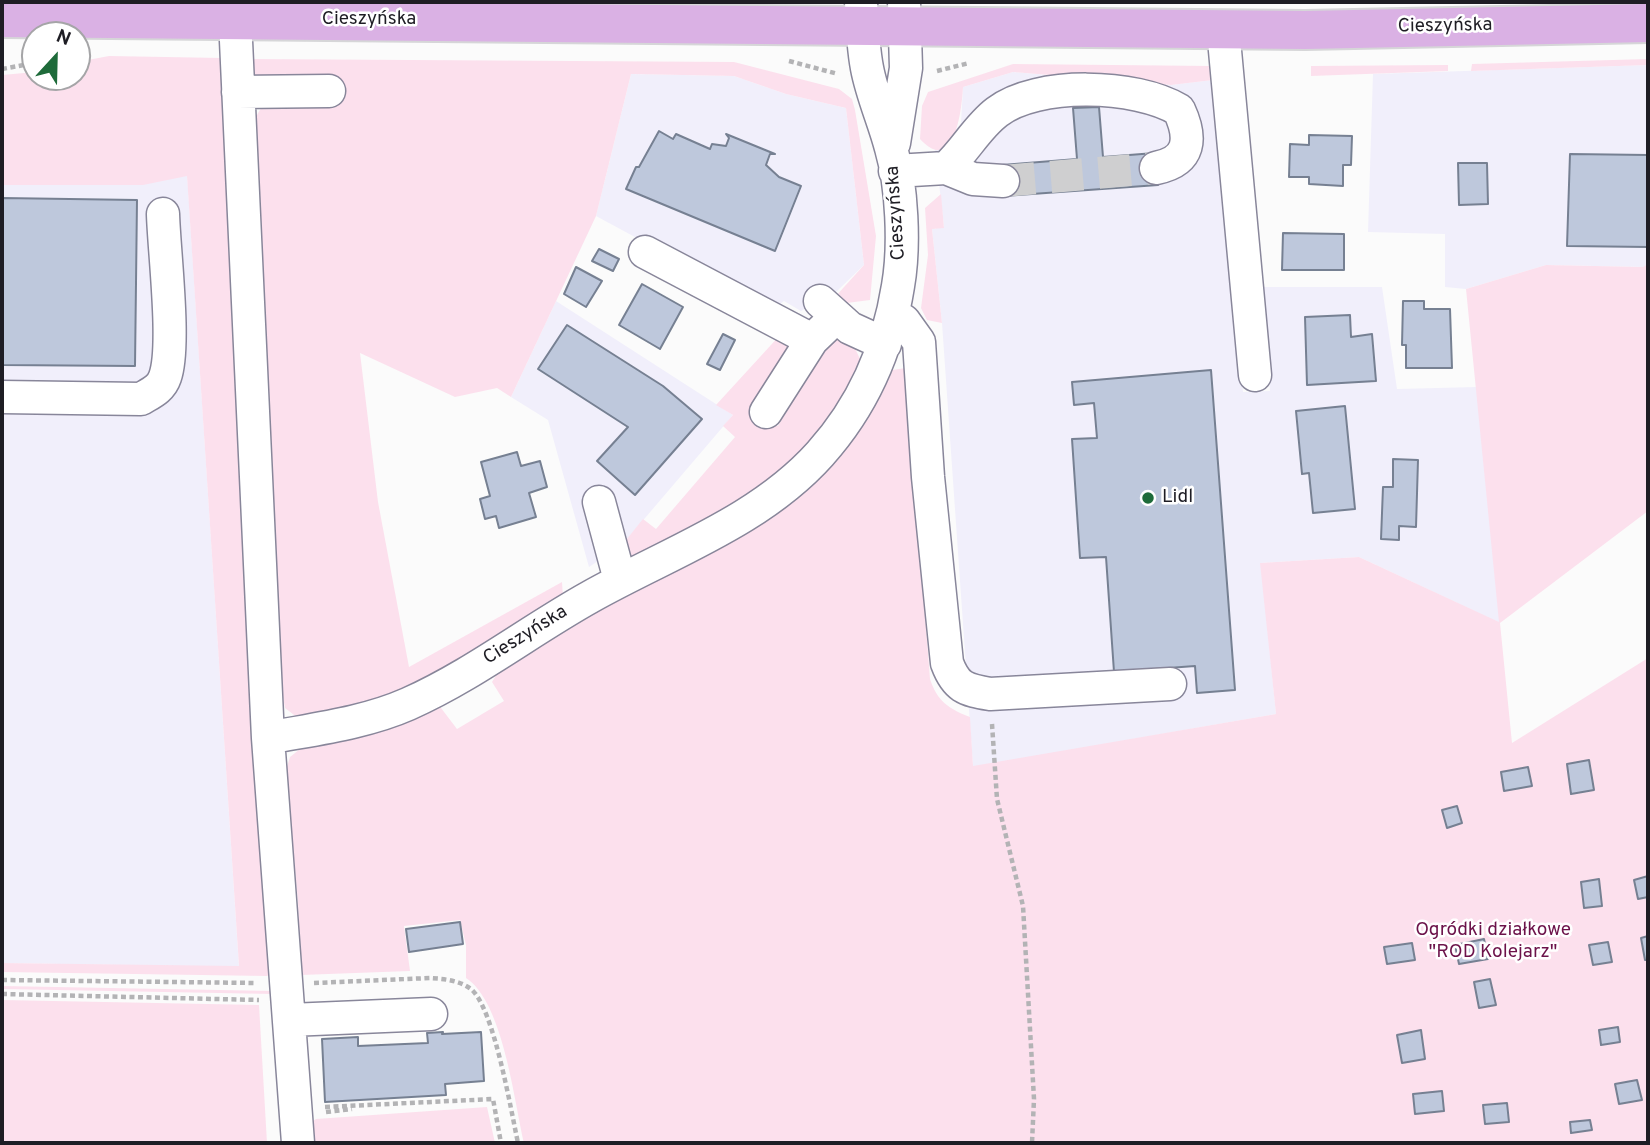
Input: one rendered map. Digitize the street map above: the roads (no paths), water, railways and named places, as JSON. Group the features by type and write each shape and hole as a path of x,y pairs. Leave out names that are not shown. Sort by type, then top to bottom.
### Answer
{"main road":[{"name":"Cieszyńska","path":"2,18 235,19 862,13 1223,29 1648,23"}],"street":[{"name":"Cieszyńska","path":"862,13 867,69 894,162"},
{"name":"Cieszyńska","path":"268,738 352,721 406,705 444,686 589,597 740,518 800,475 854,411 889,329 901,262 894,162 906,68 905,14"},
{"path":"235,19 268,738 289,1009 306,1123"},
{"path":"1223,29 1255,375"},
{"path":"946,168 996,113 1017,99 1076,90 1150,97 1179,110 1186,125 1186,143 1182,155 1173,165 1156,168"},
{"path":"238,92 329,91"},
{"path":"894,162 946,168 973,179 1003,181"},
{"path":"2,397 141,398 159,388 165,377 169,353 163,214"},
{"path":"645,252 812,340"},
{"path":"766,412 812,340 827,309 889,329 904,321 919,342 928,477 947,663 953,679 970,690 990,694 1170,684"},
{"path":"599,502 620,580"},
{"path":"289,1009 431,1014"}],"tunnel":[{"path":"1003,181 1156,168"}],"place":[{"name":"Lidl","path":"1148,498"}],"park label":[{"name":"Ogródki działkowe \"ROD Kolejarz\"","path":"1493,942"}]}
